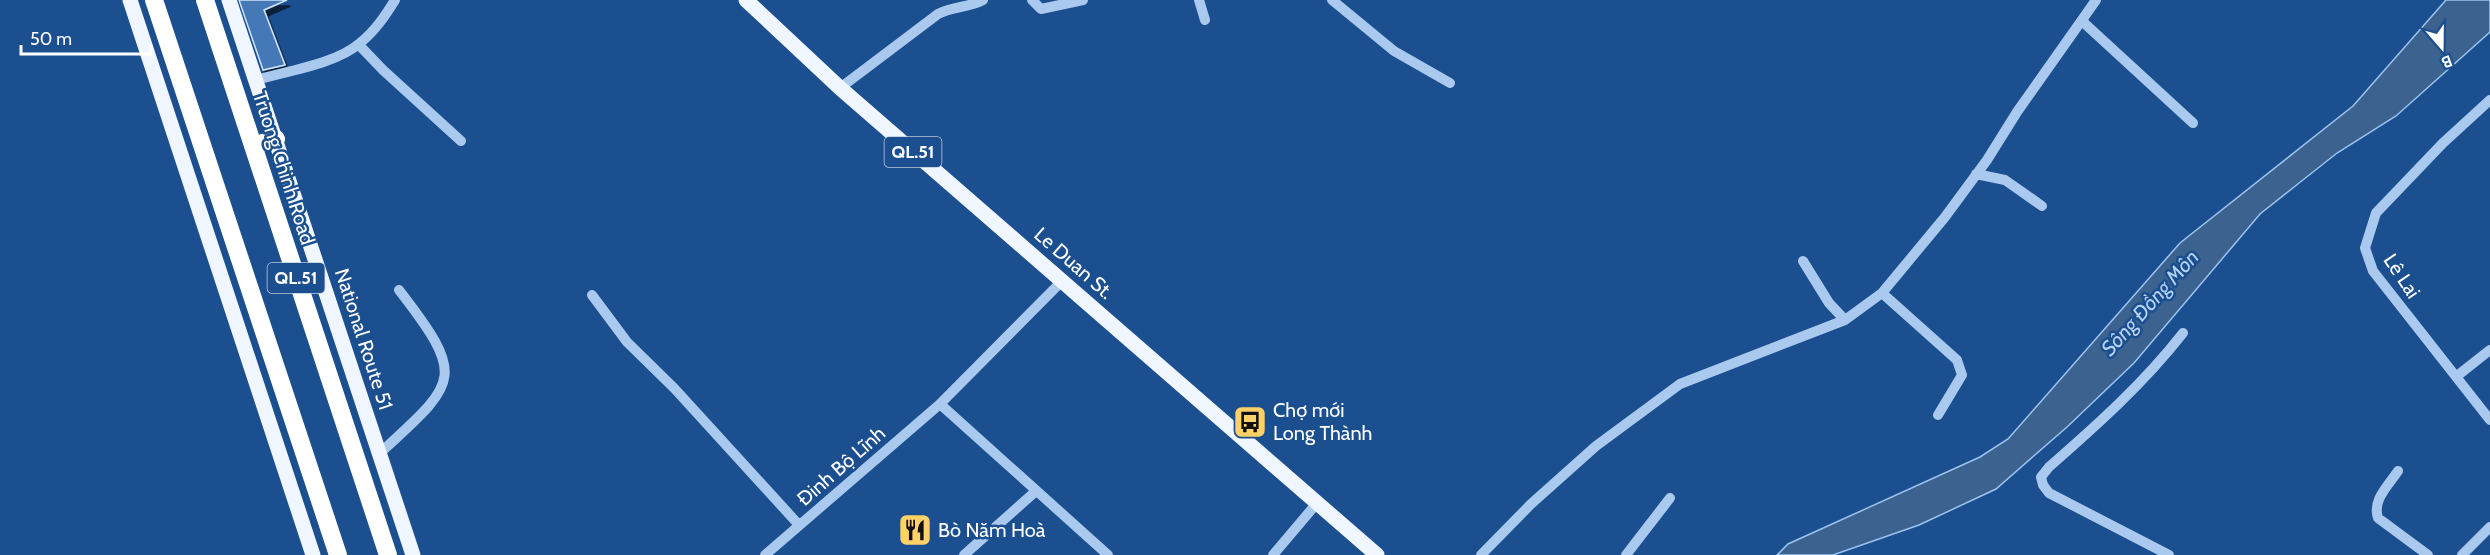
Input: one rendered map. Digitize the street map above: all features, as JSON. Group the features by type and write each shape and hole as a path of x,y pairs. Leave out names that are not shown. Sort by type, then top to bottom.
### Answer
{"highway":[{"name":"QL.51","path":"154,0 338,555"},
{"name":"Truong Chinh Road","path":"205,0 388,555"},
{"path":"253,146 276,139"}],"main road":[{"path":"130,0 313,555"},
{"name":"National Route 51","path":"229,0 413,555"},
{"name":"Le Duan St.","path":"746,0 840,88 1377,555"}],"street":[{"path":"256,80 340,56 359,45 377,27 396,0"},
{"path":"840,88 948,8 971,6 983,0"},
{"path":"1032,0 1041,9 1083,0"},
{"path":"1198,0 1205,20"},
{"path":"1332,0 1394,51 1450,82"},
{"path":"1481,555 1531,504 1596,446 1680,384 1794,342 1845,320 1882,293 1945,217 2083,22 2096,0"},
{"path":"2083,22 2193,123"},
{"path":"359,45 461,141"},
{"name":"Lê Lai","path":"2490,100 2443,143 2376,213 2365,248 2373,271 2490,420"},
{"path":"1976,174 2006,180 2042,206"},
{"path":"1803,261 1829,303 1845,320"},
{"name":"Đinh Bộ Lĩnh","path":"765,555 940,404 1062,281"},
{"path":"379,454 426,411 440,394 447,377 445,362 429,328 399,290"},
{"path":"1882,293 1957,360 1962,369 1962,375 1938,415"},
{"path":"592,295 627,342 674,388 799,525"},
{"path":"2169,555 2049,493 2041,477 2160,362 2183,333"},
{"path":"2457,376 2490,350"},
{"path":"940,404 1108,555"},
{"path":"2398,471 2377,502 2375,510 2378,518 2428,555"},
{"path":"964,555 1036,491"},
{"path":"1626,555 1670,498"},
{"path":"1273,555 1317,503"},
{"path":"2462,555 2490,526"}],"water":[{"name":"Sông Đồng Môn","path":"2446,0 2490,0 2490,32 2396,116 2337,153 2260,214 2134,363 2067,427 1996,489 1919,525 1833,555 1777,555 1788,544 1980,457 2008,439 2180,243 2353,106"}],"building":[{"path":"239,0 287,0 264,10 285,65 263,70"}],"place":[{"name":"Chợ mới Long Thành","path":"1250,422"},
{"name":"Bò Năm Hoà","path":"915,530"}]}
